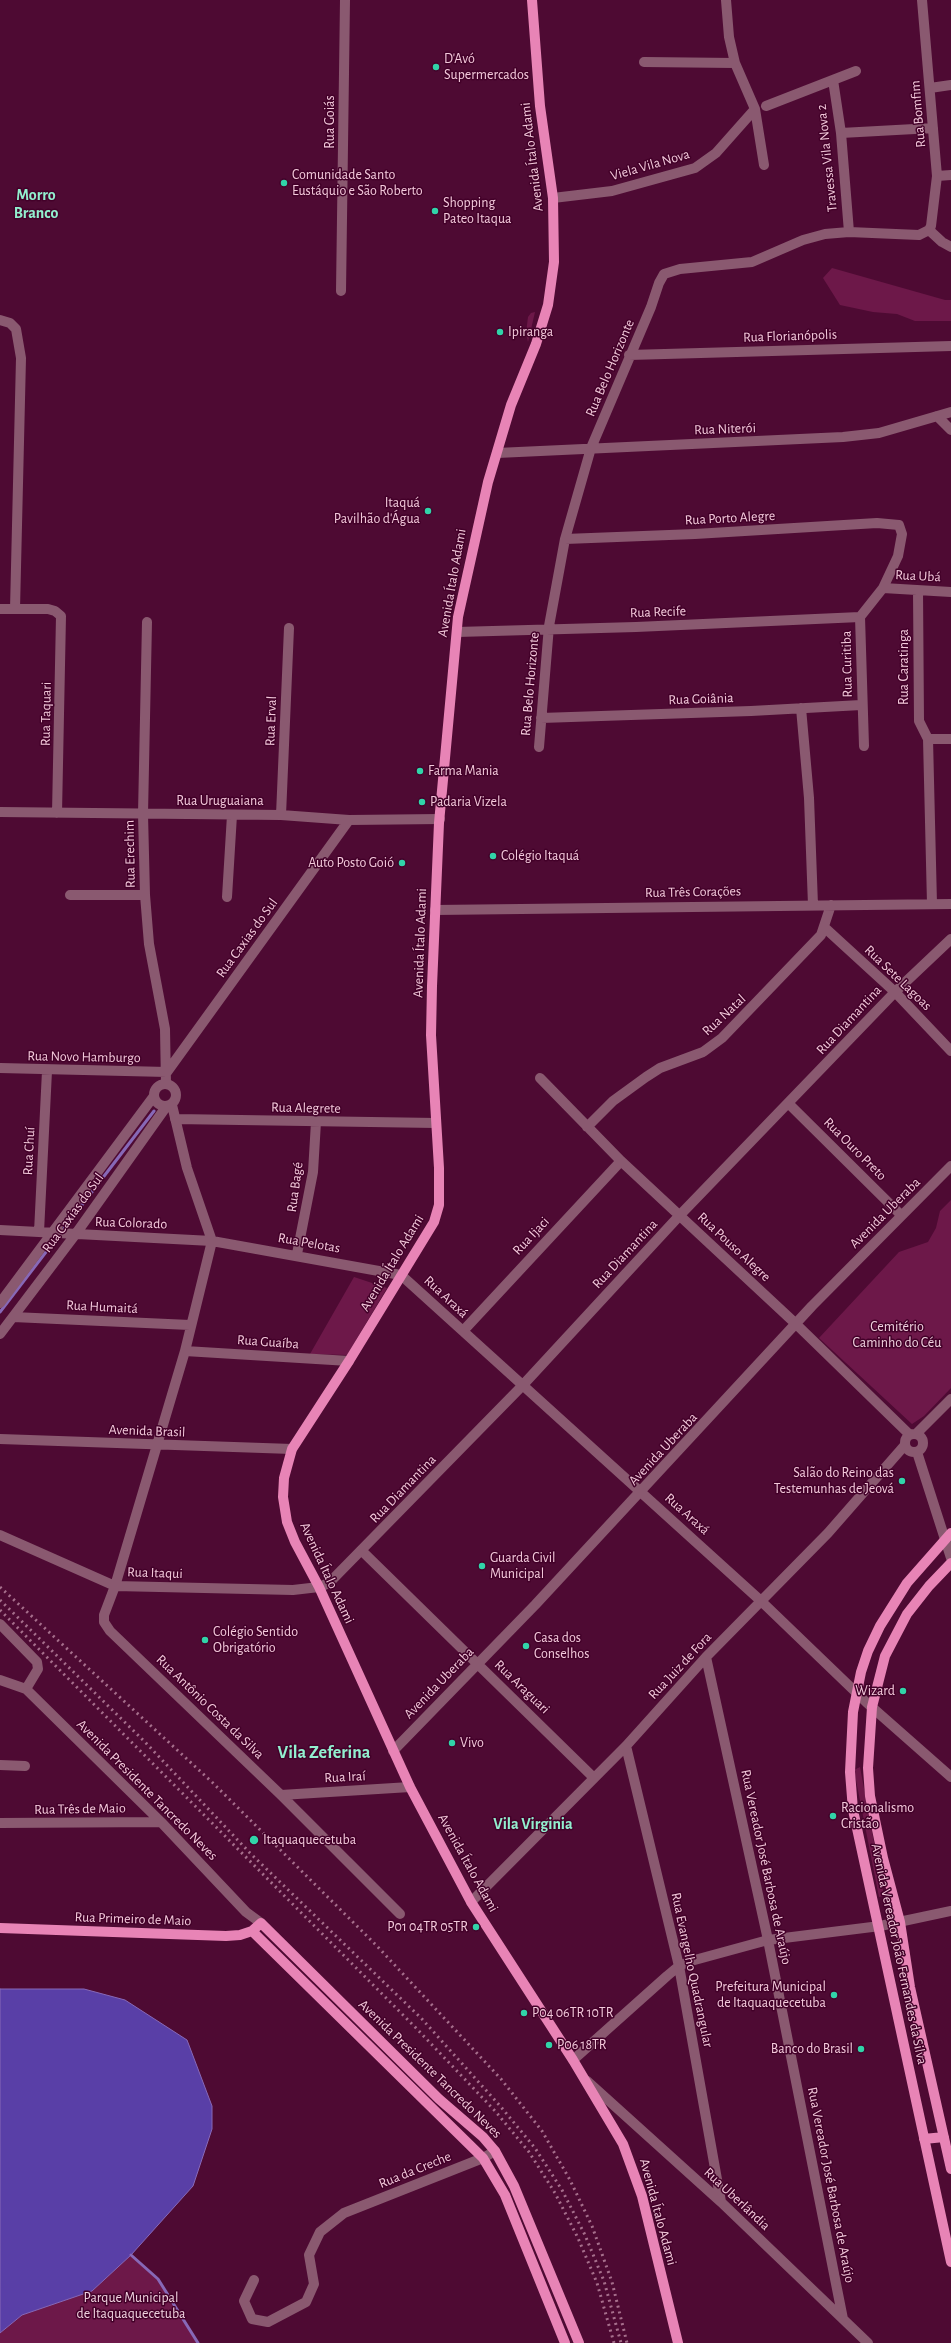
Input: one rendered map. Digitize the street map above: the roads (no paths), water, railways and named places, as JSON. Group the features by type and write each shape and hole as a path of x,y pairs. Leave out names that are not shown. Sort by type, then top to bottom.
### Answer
{"main road":[{"name":"Avenida Ítalo Adami","path":"532,0 540,106 553,198 554,262 548,305 536,344 511,406 497,453 475,535 460,601 440,819 435,910 431,1035 440,1195 434,1222 401,1274 350,1361 292,1450 284,1478 284,1510 295,1542 319,1587 410,1787 471,1902 573,2060 623,2144 635,2173 678,2343"},
{"name":"Avenida Vereador João Fernandes da Silva","path":"948,1536 907,1583 880,1626 868,1651 857,1693 850,1752 853,1810 880,1926 951,2262"},
{"name":"Avenida Vereador João Fernandes da Silva","path":"951,1563 917,1600 894,1636 877,1681 872,1706 868,1768 870,1796 883,1858 900,1922 910,1987 951,2169"},
{"name":"Rua Primeiro de Maio","path":"0,1928 226,1936 240,1935 252,1931 261,1923"},
{"name":"Avenida Presidente Tancredo Neves","path":"261,1923 438,2099 483,2137 495,2151 514,2186 579,2343"},
{"name":"Avenida Presidente Tancredo Neves","path":"252,1931 483,2158 505,2195 565,2343"},
{"path":"924,2139 944,2137"}],"street":[{"name":"Rua Goiás","path":"341,291 345,0"},
{"path":"726,0 729,37 735,63 755,109 764,165"},
{"name":"Rua Bomfim","path":"922,0 937,176 930,228"},
{"path":"644,62 735,63"},
{"path":"766,106 856,70"},
{"name":"Travessa Vila Nova 2","path":"833,80 841,133 849,232"},
{"path":"930,88 951,85"},
{"name":"Viela Vila Nova","path":"553,198 612,191 695,168 716,153 755,109"},
{"path":"841,133 933,128"},
{"path":"937,176 951,175"},
{"path":"930,228 942,242 951,247"},
{"name":"Rua Belo Horizonte","path":"539,747 549,630 565,539 591,448 664,274 670,271 752,262 803,240 825,234 849,232 904,236 919,235 930,228"},
{"path":"0,320 14,326 19,334 21,358 15,609 0,609"},
{"name":"Rua Florianópolis","path":"629,355 951,346"},
{"name":"Rua Niterói","path":"497,453 843,437 879,433 951,412"},
{"path":"937,416 951,430"},
{"name":"Rua Porto Alegre","path":"565,539 896,523"},
{"name":"Rua Curitiba","path":"864,746 861,705 860,617 883,588 898,556 902,542 901,528 896,523"},
{"name":"Rua Ubá","path":"883,588 951,592"},
{"name":"Rua Caratinga","path":"918,591 919,721 928,740"},
{"name":"Rua Taquari","path":"15,609 48,609 56,611 61,616 57,813"},
{"name":"Rua Recife","path":"457,632 549,630 860,617"},
{"name":"Rua Erechim","path":"147,622 143,814 145,895 149,944 165,1029 167,1072 166,1084"},
{"name":"Rua Erval","path":"281,815 289,628"},
{"name":"Rua Goiânia","path":"541,718 861,705"},
{"path":"802,708 809,798 813,905"},
{"path":"932,904 928,740 951,739"},
{"name":"Rua Uruguaiana","path":"0,812 281,815 349,820 440,819"},
{"path":"227,897 232,815"},
{"name":"Rua Caxias do Sul","path":"167,1072 349,820"},
{"path":"70,895 145,895"},
{"name":"Rua Três Corações","path":"435,910 951,904"},
{"name":"Rua Natal","path":"587,1127 613,1101 646,1077 660,1068 703,1052 722,1038 808,949 824,927 831,905"},
{"name":"Rua Sete Lagoas","path":"824,927 895,992 951,1051"},
{"name":"Rua Diamantina","path":"319,1587 329,1583 362,1551 522,1386 680,1215 789,1104 895,992 951,939"},
{"name":"Rua Novo Hamburgo","path":"0,1068 47,1071 167,1072"},
{"name":"Rua Chuí","path":"39,1232 47,1071"},
{"name":"Rua Pouso Alegre","path":"540,1078 621,1160 913,1434"},
{"path":"115,1586 185,1351 190,1325 212,1241 187,1168 175,1119 169,1106 156,1102 154,1096 159,1086 166,1084 175,1089 177,1094 169,1106"},
{"name":"Rua Caxias do Sul","path":"0,1303 55,1234 154,1096"},
{"name":"Rua Ouro Preto","path":"789,1104 901,1214"},
{"name":"Rua Caxias do Sul","path":"0,1334 169,1106"},
{"name":"Rua Alegrete","path":"175,1119 436,1123"},
{"name":"Rua Bagé","path":"297,1254 313,1172 316,1122"},
{"name":"Rua Ijaci","path":"463,1331 621,1160"},
{"name":"Avenida Uberaba","path":"393,1751 478,1664 641,1492 796,1324 901,1214 951,1166"},
{"name":"Rua Colorado","path":"0,1230 212,1241"},
{"name":"Rua Pelotas","path":"212,1241 297,1254 401,1274"},
{"name":"Rua Araxá","path":"401,1274 522,1386 761,1601 857,1693 951,1777"},
{"name":"Rua Humaitá","path":"13,1317 190,1325"},
{"name":"Rua Guaíba","path":"185,1351 350,1361"},
{"path":"917,1452 908,1450 905,1445 906,1439 951,1399"},
{"path":"913,1434 921,1437 923,1442 922,1448 917,1452"},
{"name":"Avenida Brasil","path":"0,1439 292,1450"},
{"name":"Rua Juiz de Fora","path":"471,1902 593,1777 626,1746 706,1658 828,1533 905,1445"},
{"path":"917,1452 948,1536 951,1558"},
{"name":"Rua Itaqui","path":"0,1535 115,1586 293,1590 319,1587"},
{"name":"Rua Araguari","path":"362,1551 593,1777"},
{"name":"Rua Antônio Costa da Silva","path":"115,1586 104,1615 104,1622 110,1631 281,1795 400,1914"},
{"path":"0,1624 37,1662 38,1669 26,1689 0,1680"},
{"name":"Rua Vereador José Barbosa de Araújo","path":"706,1658 768,1940 843,2319"},
{"name":"Avenida Presidente Tancredo Neves","path":"26,1689 161,1822 246,1912 261,1923"},
{"name":"Rua Evangelho Quadrangular","path":"626,1746 679,1966 721,2202"},
{"path":"0,1765 25,1766"},
{"name":"Rua Iraí","path":"281,1795 410,1787"},
{"name":"Rua Três de Maio","path":"0,1823 161,1822"},
{"path":"573,2060 679,1966 768,1940 880,1926 951,1911"},
{"name":"Avenida Presidente Tancredo Neves","path":"246,1912 252,1931"},
{"name":"Rua Uberlândia","path":"584,2079 721,2202 868,2343"},
{"path":"607,2117 618,2109"},
{"name":"Rua da Creche","path":"254,2280 244,2300 252,2318 268,2322 306,2302 314,2284 309,2255 320,2232 344,2213 483,2158 495,2151"}],"waterway":[{"path":"62,1231 154,1111"},
{"path":"0,1312 59,1235"},
{"path":"131,2255 158,2279 198,2343"}],"railway":[{"path":"0,1587 213,1783 376,1945 501,2079 542,2131 570,2180 592,2226 612,2282 627,2343"},
{"path":"0,1600 145,1742 250,1853 422,2019 501,2107 535,2148 562,2190 585,2235 604,2281 621,2343"},
{"path":"0,1610 416,2028 496,2112 529,2152 555,2193 578,2238 597,2283 614,2343"}],"place":[{"name":"D'Avó Supermercados","path":"436,67"},
{"name":"Comunidade Santo Eustáquio e São Roberto","path":"284,183"},
{"name":"Shopping Pateo Itaqua","path":"435,211"},
{"name":"Ipiranga","path":"500,332"},
{"name":"Itaquá Pavilhão d'Água","path":"428,511"},
{"name":"Farma Mania","path":"420,771"},
{"name":"Padaria Vizela","path":"422,802"},
{"name":"Colégio Itaquá","path":"493,856"},
{"name":"Auto Posto Goió","path":"402,863"},
{"name":"Salão do Reino das Testemunhas de Jeová","path":"902,1481"},
{"name":"Guarda Civil Municipal","path":"482,1566"},
{"name":"Colégio Sentido Obrigatório","path":"205,1640"},
{"name":"Casa dos Conselhos","path":"526,1646"},
{"name":"Wizard","path":"903,1691"},
{"name":"Vivo","path":"452,1743"},
{"name":"Racionalismo Cristão","path":"833,1816"},
{"name":"Itaquaquecetuba","path":"254,1840"},
{"name":"P01 04TR 05TR","path":"476,1927"},
{"name":"Prefeitura Municipal de Itaquaquecetuba","path":"834,1995"},
{"name":"P04 06TR 10TR","path":"524,2013"},
{"name":"P06 18TR","path":"549,2045"},
{"name":"Banco do Brasil","path":"861,2049"}],"district":[{"name":"Morro Branco","path":"36,204"},
{"name":"Vila Zeferina","path":"324,1753"},
{"name":"Vila Virginia","path":"533,1824"}],"park label":[{"name":"Cemitério Caminho do Céu","path":"897,1336"},
{"name":"Parque Municipal de Itaquaquecetuba","path":"131,2306"}]}
